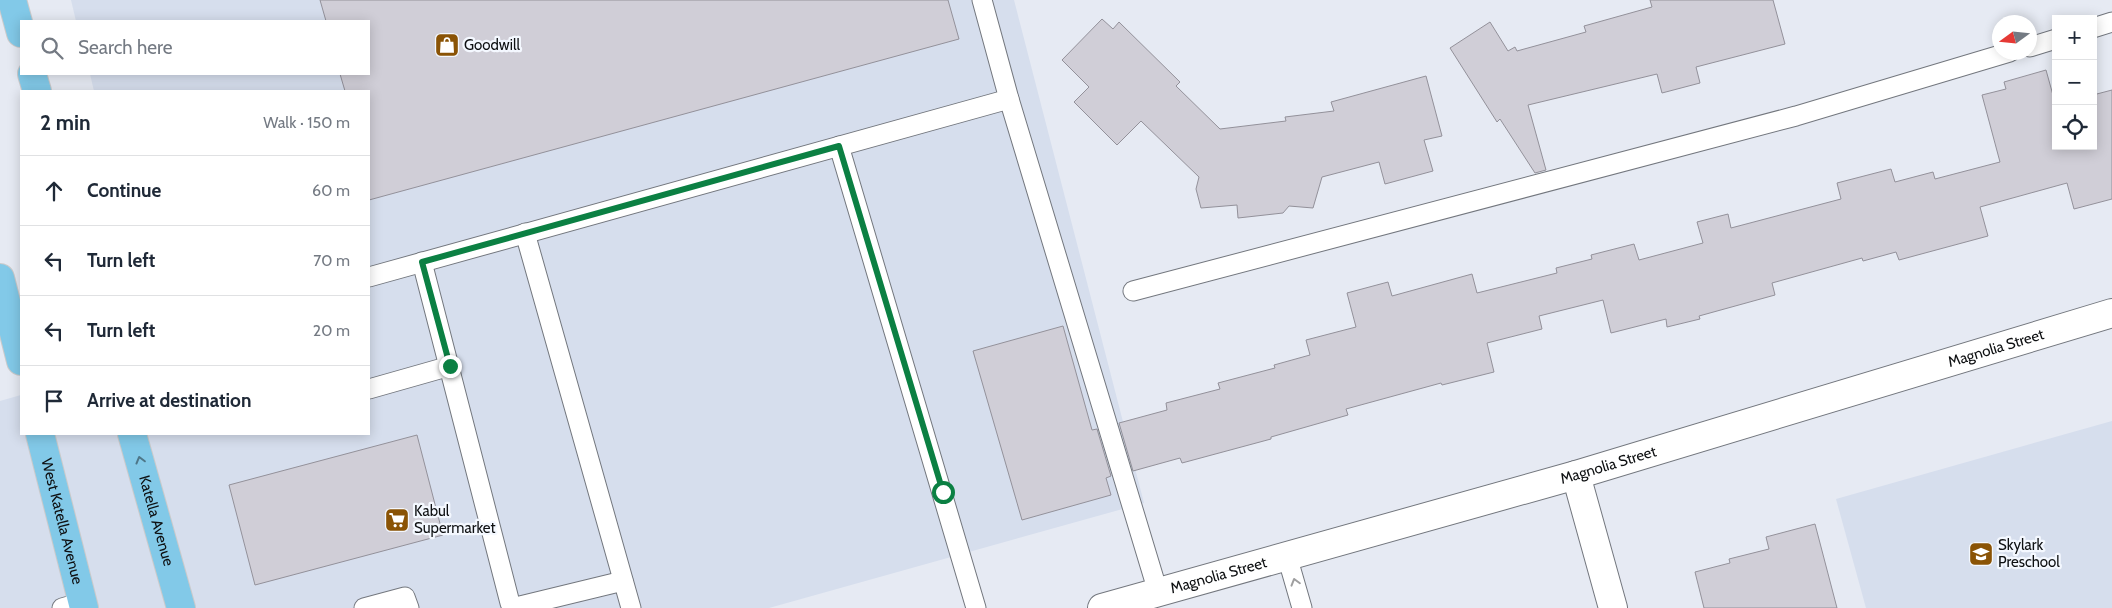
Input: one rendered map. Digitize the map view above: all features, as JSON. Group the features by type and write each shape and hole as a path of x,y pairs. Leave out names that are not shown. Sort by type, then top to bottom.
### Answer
{"main road":[{"path":"12,1 20,29"},
{"path":"32,75 37,90"},
{"path":"0,278 12,349"},
{"name":"Magnolia Street","path":"1102,608 1576,475 2112,313"},
{"name":"West Katella Avenue","path":"40,435 76,606"},
{"name":"Katella Avenue","path":"132,435 180,608"},
{"path":"1576,475 1613,608"}],"lane":[{"path":"982,0 1009,99 1158,592"},
{"path":"2097,27 2112,22"},
{"path":"2037,45 2052,40"},
{"path":"1133,291 1796,116 1992,57"},
{"path":"370,277 1009,99"},
{"path":"839,146 976,608"},
{"path":"525,233 631,608"},
{"path":"422,262 510,603 516,607 623,581"},
{"path":"370,389 450,366"},
{"path":"1287,556 1302,608"},
{"path":"364,608 405,597 409,608"}],"shaded area":[{"path":"71,0 1014,0 1144,503 769,608 0,608 0,401 20,395 20,435 370,435 370,90 94,90 90,75 370,75 370,20 76,20"},
{"name":"Skylark Preschool","path":"2112,421 2112,608 1866,608 1836,499"}],"building":[{"path":"320,0 948,0 959,39 370,200 370,90 345,90 340,75 370,75 370,20 326,20"},
{"path":"1650,0 1773,0 1785,44 1696,67 1700,83 1662,93 1657,74 1528,105 1546,170 1535,173 1500,119 1497,122 1450,48 1490,22 1508,51 1515,47 1517,51 1586,32 1584,26 1652,7"},
{"path":"1102,19 1113,29 1119,22 1180,82 1176,86 1220,129 1286,121 1285,117 1334,111 1331,102 1426,76 1442,136 1424,140 1433,171 1385,184 1379,162 1322,177 1313,208 1289,206 1283,213 1238,218 1237,205 1201,208 1196,189 1199,177 1141,121 1117,145 1074,102 1089,87 1062,60"},
{"path":"2046,70 2052,92 2052,150 2097,150 2097,94 2112,90 2112,199 2074,209 2067,183 1980,207 1988,236 1899,260 1896,252 1863,261 1862,258 1772,283 1775,295 1699,316 1700,319 1667,327 1666,319 1611,333 1603,300 1539,316 1542,329 1487,343 1494,372 1442,385 1441,383 1346,409 1348,415 1271,437 1271,439 1182,463 1180,458 1133,471 1119,423 1167,410 1166,403 1220,389 1218,383 1275,368 1274,365 1310,355 1306,340 1356,327 1347,293 1388,282 1392,296 1472,274 1477,293 1557,273 1556,268 1592,259 1591,255 1634,244 1639,260 1703,243 1697,222 1728,214 1731,228 1841,199 1837,183 1891,169 1895,182 1933,172 1935,179 2000,162 1982,95 2006,89 2004,82"},
{"path":"1063,326 1092,430 1097,429 1111,476 1106,478 1111,495 1022,520 973,351"},
{"path":"417,435 443,535 255,585 229,485"},
{"path":"1815,524 1837,608 1704,608 1695,572 1730,563 1729,559 1769,549 1766,537"}],"place":[{"name":"Goodwill","path":"447,45"},
{"name":"Kabul Supermarket","path":"397,520"},
{"name":"Skylark Preschool","path":"1981,554"}],"route":[{"path":"450,366 422,262 839,146 943,492"}]}
